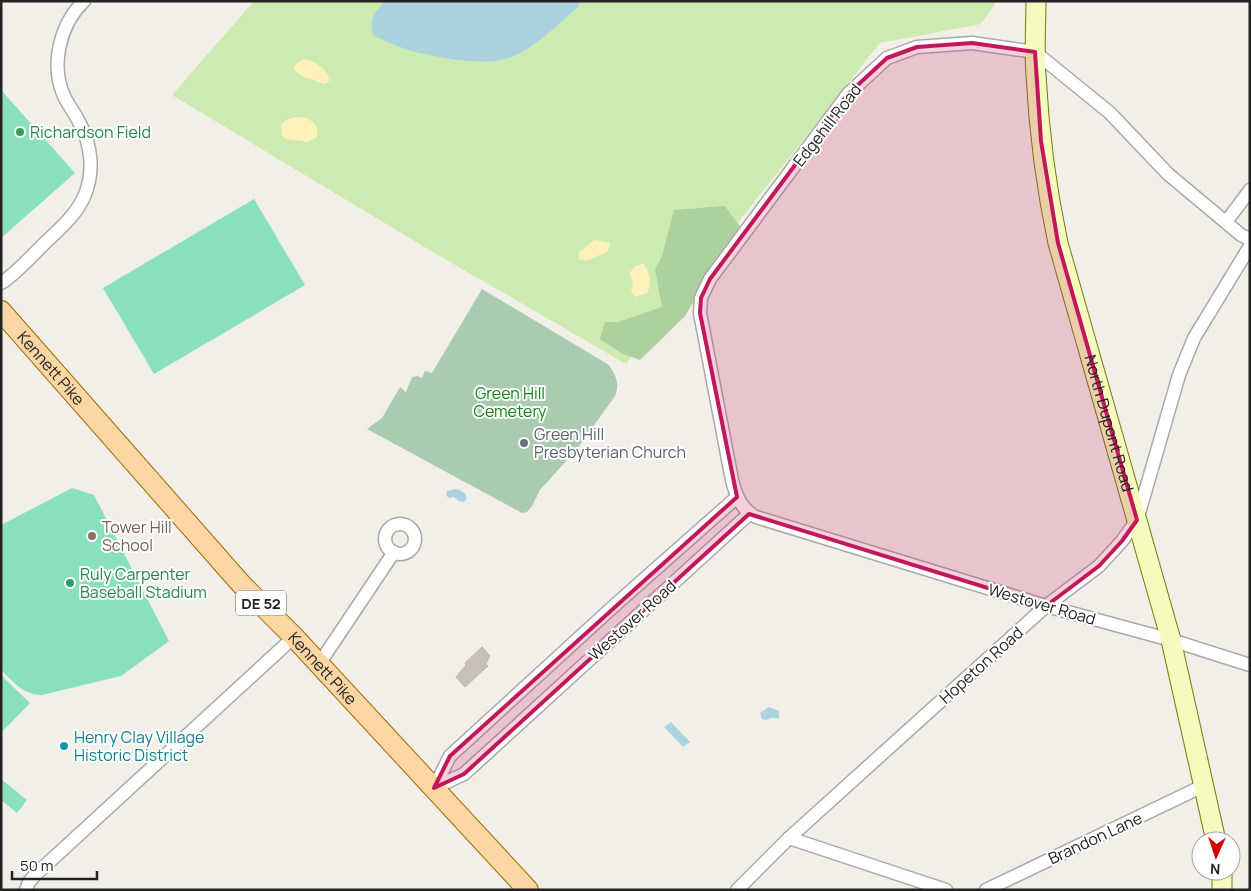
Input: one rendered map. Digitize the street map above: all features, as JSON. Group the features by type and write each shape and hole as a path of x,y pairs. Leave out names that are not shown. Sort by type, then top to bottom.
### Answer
{"main road":[{"name":"North Dupont Road","path":"1036,1 1035,52 1041,141 1048,197 1058,243 1171,640 1214,831"},
{"name":"Kennett Pike","path":"1,310 242,584 294,637 528,890"}],"street":[{"path":"1,283 69,220 84,197 90,174 90,147 64,95 58,76 58,56 63,33 75,10 84,1"},
{"name":"Edgehill Road","path":"749,514 737,498 700,312 701,298 710,279 848,94 887,58 917,47 972,43 1035,52"},
{"path":"1035,52 1110,112 1168,174 1241,235 1250,239"},
{"path":"1226,222 1250,190"},
{"name":"Hopeton Road","path":"737,890 789,838 1046,606 1099,566 1122,541 1137,520 1179,375 1194,338 1250,246"},
{"name":"Westover Road","path":"434,788 450,756 615,605 737,498"},
{"name":"Westover Road","path":"434,788 464,774 749,514 756,518 1046,606 1171,640 1250,665"},
{"path":"319,664 394,552"},
{"path":"26,890 29,882 35,875 294,637"},
{"name":"Brandon Lane","path":"986,890 1203,786"},
{"path":"789,838 946,890"}],"highlighted area":[{"path":"972,43 1035,52 1041,141 1058,243 1137,520 1122,541 1099,566 1046,606 749,514 464,774 434,788 450,756 737,497 700,313 701,298 710,279 848,94 887,58 917,47"}],"green space":[{"path":"254,1 997,1 981,24 880,43 626,364 426,248 172,95"},
{"name":"Richardson Field","path":"1,90 75,173 1,238"},
{"path":"254,199 305,285 154,374 103,288"},
{"path":"725,206 741,228 685,316 640,360 621,353 600,339 605,322 618,322 662,307 655,269 662,256 674,210"},
{"name":"Green Hill Cemetery","path":"482,289 609,365 616,380 615,396 577,449 540,490 532,506 527,512 522,513 367,429 382,418 400,387 406,392 412,377 422,378 425,371 432,373"},
{"name":"Ruly Carpenter Baseball Stadium","path":"72,488 94,495 169,641 121,676 42,695 29,693 19,687 1,670 1,525"},
{"path":"1,675 30,703 1,733"},
{"path":"1,779 27,800 17,813 1,800"}],"sand":[{"path":"304,59 324,69 329,81 322,84 298,73 294,69 295,65"},
{"path":"299,117 311,120 314,123 317,130 316,138 307,142 282,137 281,125 288,119"},
{"path":"594,240 610,243 607,252 586,261 579,259 579,252"},
{"path":"644,264 648,272 649,286 647,293 635,297 631,292 633,283 630,273 634,267"}],"water":[{"path":"386,1 579,1 579,6 547,34 521,53 488,62 432,56 408,50 373,35 372,20 378,9"},
{"path":"455,489 465,494 467,498 464,502 454,497 449,498 446,495 447,491"},
{"path":"769,707 779,711 779,718 762,719 760,713"},
{"path":"671,722 690,742 683,747 664,727"}],"building":[{"path":"482,647 490,656 486,664 488,666 465,687 456,677 466,665 465,663"}],"place":[{"name":"Richardson Field","path":"20,132"},
{"name":"Green Hill Presbyterian Church","path":"524,443"},
{"name":"Tower Hill School","path":"92,536"},
{"name":"Ruly Carpenter Baseball Stadium","path":"70,583"},
{"name":"Henry Clay Village Historic District","path":"64,746"}]}
